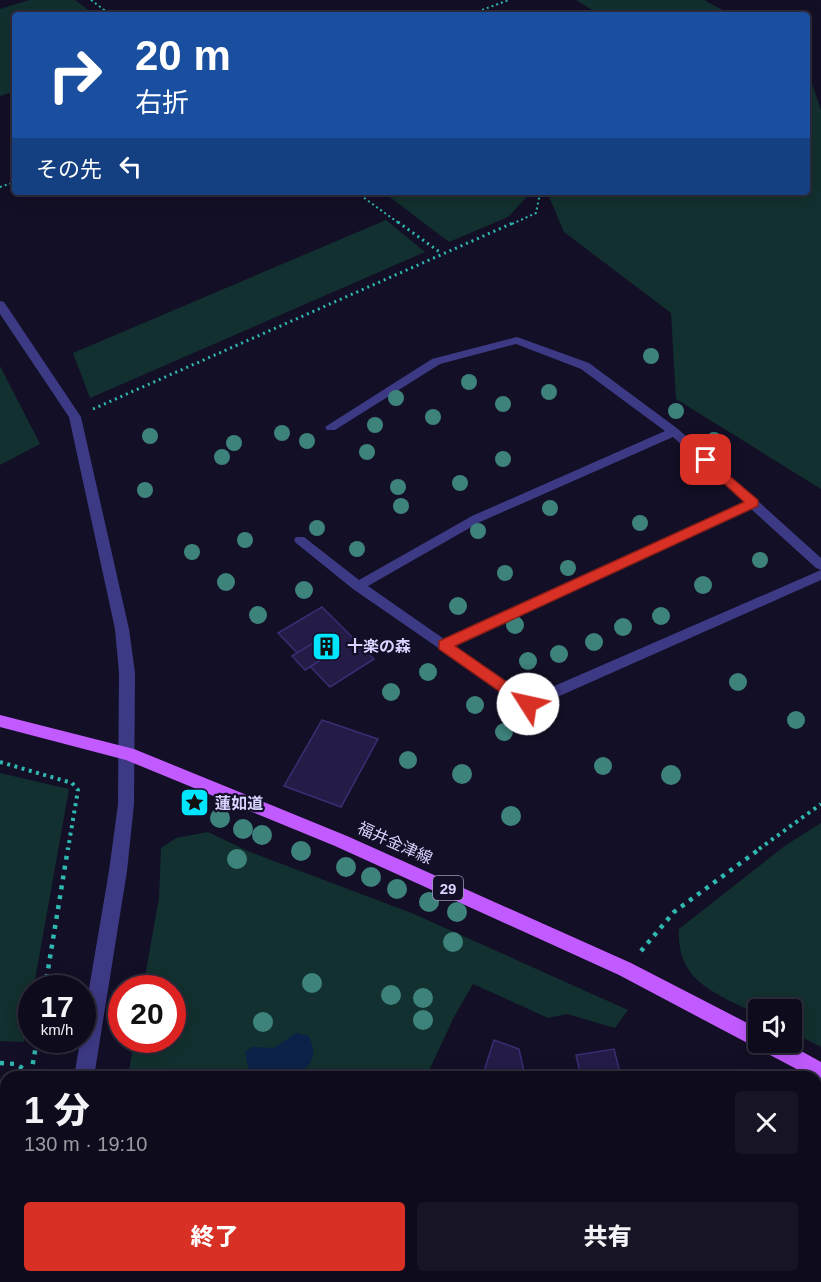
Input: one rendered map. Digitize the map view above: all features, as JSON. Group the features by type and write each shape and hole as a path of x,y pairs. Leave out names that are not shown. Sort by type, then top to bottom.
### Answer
{"main road":[{"name":"福井金津線","path":"0,721 128,754 341,840 625,969 748,1033"},
{"path":"786,1053 819,1071"}],"street":[{"path":"0,305 75,417 122,629 127,674 126,804 118,871 85,1071"}],"lane":[{"path":"331,427 436,361 518,340 585,366 674,432 821,565"},
{"path":"358,586 476,519 674,432"},
{"path":"444,645 753,503"},
{"path":"300,540 358,586 528,704 821,575"}],"path":[{"path":"91,0 107,12"},
{"path":"476,12 509,0"},
{"path":"360,195 442,254"},
{"path":"75,417 536,213 537,195"},
{"path":"0,762 72,783 78,790 47,975"},
{"path":"625,969 674,912 821,804"},
{"path":"32,1071 35,1053"},
{"path":"0,1063 16,1064 26,1071"}],"green space":[{"path":"29,0 75,0 91,12 12,12 12,92 0,96 0,9"},
{"path":"576,0 704,0 726,12 595,12"},
{"path":"810,78 821,110 821,489 676,399 671,313 564,232 548,195 810,195"},
{"path":"387,195 527,195 508,217 449,242"},
{"path":"386,220 425,252 90,398 73,353"},
{"path":"0,366 40,444 0,465"},
{"path":"0,773 69,789 36,975 18,975 18,1042 0,1041"},
{"path":"821,823 821,1047 802,1037 802,999 748,999 748,1010 702,984 684,962 680,947 679,929 786,845"},
{"path":"208,832 250,852 414,914 628,1010 615,1028 567,1014 548,1018 473,984 454,1017 429,1071 129,1071 132,1053 186,1053 186,975 145,975 159,898 161,848 176,838"}],"water":[{"path":"296,1033 309,1036 313,1055 310,1063 302,1071 249,1071 245,1052 252,1047 274,1048"}],"building":[{"name":"十楽の森","path":"322,607 374,659 330,687 278,633"},
{"path":"315,642 327,656 305,670 292,656"},
{"path":"322,720 378,739 341,807 284,786"},
{"path":"494,1040 519,1049 524,1071 484,1071"},
{"path":"614,1049 620,1071 580,1071 576,1055"}],"place":[{"name":"十楽の森","path":"326,646"},
{"name":"蓮如道","path":"194,803"}],"route":[{"path":"528,704 444,645 753,503 706,460"}]}
